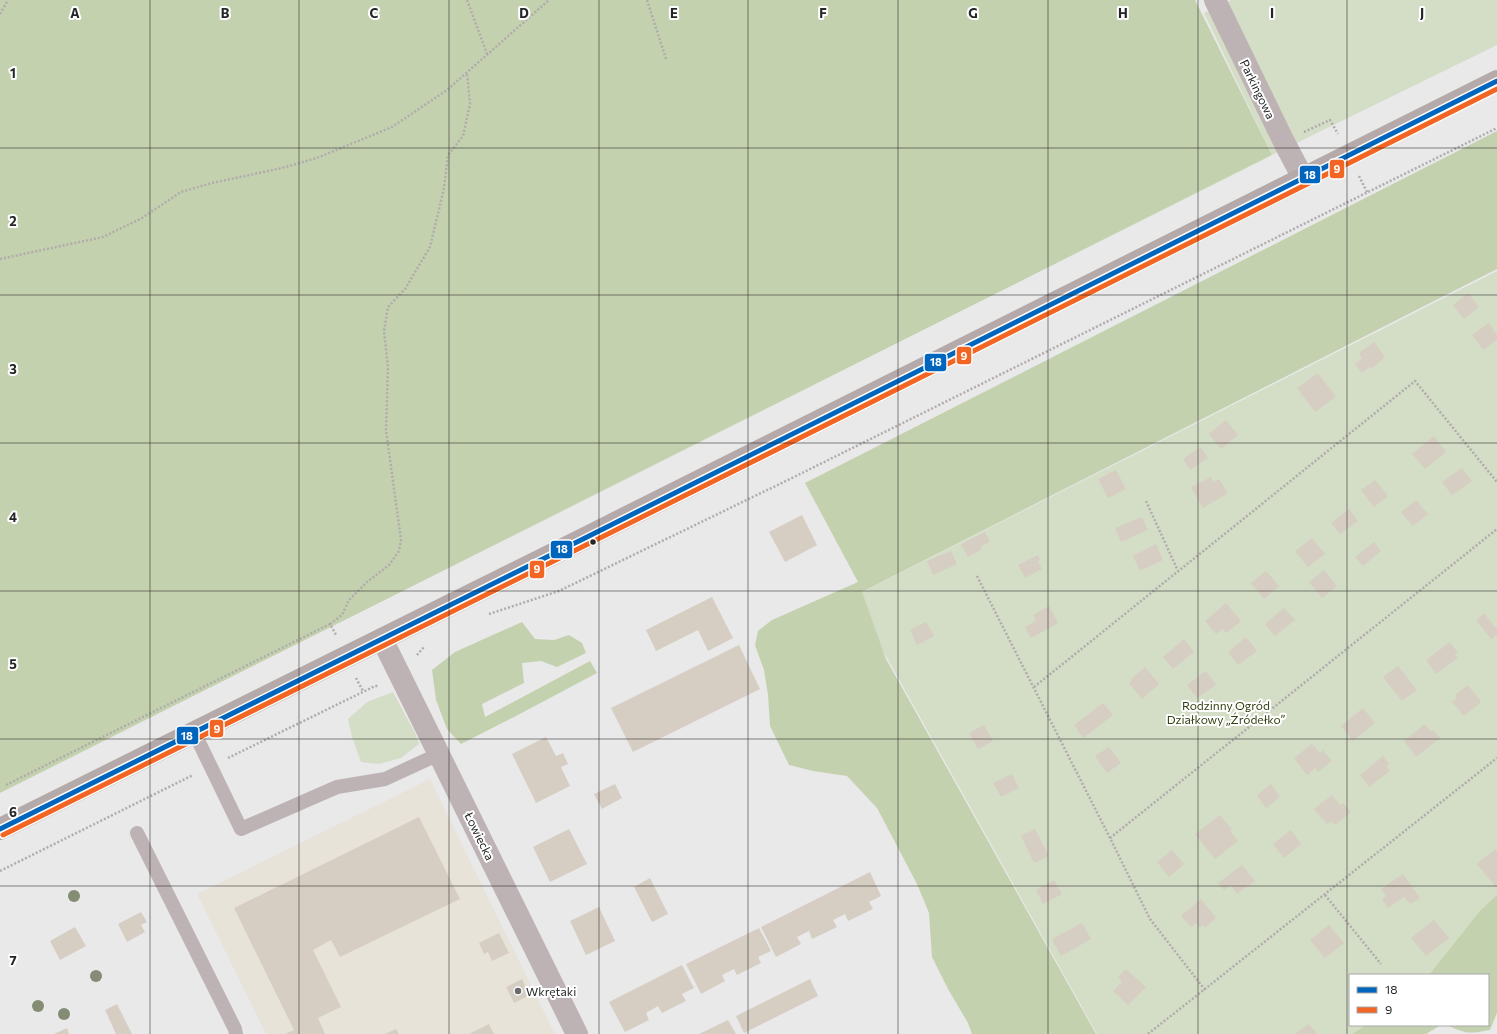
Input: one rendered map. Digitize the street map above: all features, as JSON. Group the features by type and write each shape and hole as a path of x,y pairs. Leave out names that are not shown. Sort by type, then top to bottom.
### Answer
{"street":[{"name":"Parkingowa","path":"1215,0 1303,178"},
{"path":"0,829 592,535 1497,81"},
{"name":"Łowiecka","path":"382,638 578,1034"}],"lane":[{"path":"194,732 241,829 337,787 385,779 439,754"},
{"path":"137,832 235,1029 236,1034"}],"path":[{"path":"0,14 8,0"},
{"path":"467,0 487,54"},
{"path":"0,259 103,237 142,218 181,192 212,183 282,168 317,158 392,127 447,90 549,0"},
{"path":"647,0 666,59"},
{"path":"6,785 330,624 342,615 349,600 367,582 389,565 399,550 401,540 386,430 388,367 384,331 388,306 405,289 430,247 444,188 448,155 463,136 470,104 467,73"},
{"path":"488,615 558,591 813,467 1497,128"},
{"path":"1034,687 1415,381 1497,482"},
{"path":"1146,501 1178,571"},
{"path":"1110,838 1497,529"},
{"path":"977,576 1150,919 1205,990"},
{"path":"330,624 363,691"},
{"path":"0,871 363,691 375,686 382,687 401,678 414,671 418,654 423,647 427,645"},
{"path":"1148,1034 1497,758"},
{"path":"1325,895 1381,964"}],"shaded area":[{"path":"430,779 555,1034 266,1034 197,894"}],"green space":[{"path":"0,0 1195,0 1272,155 0,793"},
{"path":"1231,0 1497,0 1497,45 1272,155 1204,13"},
{"path":"1497,131 1497,269 862,592 886,659 1096,1034 972,1034 968,1023 948,989 932,957 929,913 917,884 877,808 847,776 813,771 789,765 770,726 768,695 764,670 755,645 758,631 772,620 858,582 805,483"},
{"name":"Rodzinny Ogród Działkowy „Źródełko”","path":"1497,271 1497,916 1447,974 1349,974 1349,1026 1401,1026 1389,1034 1097,1034 853,597"},
{"path":"522,622 535,639 554,640 569,635 582,643 586,653 557,667 541,661 522,663 524,683 482,704 485,717 590,661 597,673 461,744 447,729 436,700 432,670 455,652"},
{"path":"393,692 415,733 419,744 401,758 379,764 361,762 352,737 348,719 367,702"},
{"path":"1497,895 1497,1013 1490,1030 1472,1033 1464,1032 1449,1026 1489,1026 1489,974 1430,974 1480,911"},
{"path":"1365,1026 1439,1026 1426,1034 1352,1034"}],"building":[{"path":"1468,293 1479,307 1464,319 1453,305"},
{"path":"1489,323 1497,335 1497,340 1483,350 1472,335"},
{"path":"1374,342 1385,357 1371,369 1370,367 1362,373 1355,364 1362,358 1359,353"},
{"path":"1318,373 1336,397 1315,412 1297,388"},
{"path":"1226,420 1238,435 1221,449 1209,434"},
{"path":"1434,436 1446,452 1425,469 1412,454"},
{"path":"1201,447 1208,458 1190,470 1183,459"},
{"path":"1462,468 1472,481 1452,495 1442,482"},
{"path":"1116,470 1126,489 1108,498 1098,479"},
{"path":"1211,477 1214,482 1219,479 1228,493 1203,508 1191,487"},
{"path":"1375,480 1388,496 1374,507 1361,490"},
{"path":"1416,500 1428,514 1413,526 1401,512"},
{"path":"1349,509 1358,521 1340,534 1331,523"},
{"path":"802,515 817,545 785,562 769,532"},
{"path":"1142,517 1148,530 1121,542 1115,528"},
{"path":"985,532 990,542 980,547 981,550 968,557 961,544"},
{"path":"1312,538 1325,554 1308,567 1295,551"},
{"path":"1374,542 1381,551 1363,566 1355,557"},
{"path":"1156,544 1163,560 1140,571 1133,556"},
{"path":"951,551 957,564 933,575 927,561"},
{"path":"1038,555 1040,560 1038,562 1042,569 1025,578 1018,565"},
{"path":"1324,570 1337,586 1322,598 1309,582"},
{"path":"1266,571 1279,586 1264,599 1251,583"},
{"path":"712,597 733,638 708,651 698,630 656,651 646,630"},
{"path":"1226,603 1241,621 1226,633 1223,629 1216,634 1205,621"},
{"path":"1049,606 1058,623 1031,638 1025,627 1036,621 1033,615"},
{"path":"1284,608 1295,620 1275,636 1265,624"},
{"path":"1484,613 1497,630 1497,634 1491,639 1476,620"},
{"path":"926,622 934,636 917,645 910,630"},
{"path":"1246,637 1257,651 1238,665 1228,652"},
{"path":"1184,639 1194,652 1173,669 1163,657"},
{"path":"1450,642 1458,653 1455,655 1458,658 1436,674 1426,660"},
{"path":"739,645 760,689 633,752 611,708"},
{"path":"1398,666 1417,690 1402,701 1383,677"},
{"path":"1145,667 1159,684 1142,699 1129,683 1132,680 1131,679"},
{"path":"1206,671 1216,685 1197,698 1187,685"},
{"path":"1468,685 1481,702 1464,716 1452,702 1457,698 1455,695"},
{"path":"1103,703 1113,715 1083,738 1074,725"},
{"path":"1363,708 1375,723 1353,741 1341,726"},
{"path":"1425,724 1431,732 1433,730 1440,738 1416,757 1404,741"},
{"path":"984,725 993,741 978,749 969,733"},
{"path":"546,737 556,756 563,753 568,764 561,767 570,786 536,803 512,754"},
{"path":"1312,744 1320,753 1323,750 1332,761 1318,772 1315,768 1307,775 1294,758"},
{"path":"1109,747 1121,763 1107,773 1095,756"},
{"path":"1383,756 1389,764 1386,766 1390,771 1369,787 1360,775"},
{"path":"1012,774 1019,788 1001,797 993,783"},
{"path":"615,784 622,798 602,809 594,794"},
{"path":"1271,784 1280,797 1266,808 1257,795"},
{"path":"1332,795 1340,805 1343,803 1351,812 1335,825 1331,821 1327,824 1314,809"},
{"path":"1220,815 1232,830 1230,831 1238,841 1215,859 1195,834"},
{"path":"419,817 460,899 340,957 331,940 313,950 341,1007 318,1018 325,1034 285,1034 294,1030 234,908"},
{"path":"569,829 587,864 550,882 533,847"},
{"path":"1035,829 1049,856 1034,863 1021,836"},
{"path":"1291,830 1301,844 1284,858 1273,844"},
{"path":"1495,849 1497,851 1497,888 1477,864"},
{"path":"1172,850 1184,864 1169,877 1157,862"},
{"path":"1242,865 1255,881 1237,894 1231,885 1224,890 1218,883"},
{"path":"870,872 881,896 869,902 873,909 848,921 845,914 833,920 837,927 812,939 809,931 797,937 801,944 776,957 761,927"},
{"path":"1403,874 1420,898 1410,904 1404,897 1388,908 1382,900 1386,896 1381,889"},
{"path":"650,878 668,914 652,922 634,887"},
{"path":"1054,880 1062,894 1043,904 1036,890"},
{"path":"1201,899 1216,918 1205,928 1203,925 1200,928 1196,923 1191,927 1181,916"},
{"path":"599,907 615,941 586,955 570,921"},
{"path":"141,912 147,922 141,925 145,932 127,942 118,924"},
{"path":"1434,920 1449,938 1426,956 1411,938"},
{"path":"1082,923 1091,939 1061,956 1052,939"},
{"path":"1329,925 1344,943 1325,958 1310,940"},
{"path":"75,927 86,946 60,960 50,941"},
{"path":"759,928 771,951 758,957 761,963 737,975 734,969 722,975 725,981 701,994 686,964"},
{"path":"499,933 509,953 492,961 488,952 484,954 479,943"},
{"path":"682,965 694,988 682,994 686,1001 662,1013 658,1006 646,1013 649,1020 625,1032 609,1002"},
{"path":"1126,969 1146,987 1128,1005 1113,991 1122,982 1118,977"},
{"name":"Wkrętaki","path":"522,979 530,995 514,1003 506,987"},
{"path":"810,979 818,996 744,1033 736,1016"},
{"path":"117,1004 132,1034 116,1034 105,1010"},
{"path":"728,1020 736,1034 699,1034"},
{"path":"489,1024 494,1034 469,1034"},
{"path":"1309,1024 1317,1034 1295,1034"},
{"path":"67,1028 69,1034 54,1034"},
{"path":"396,1029 399,1034 385,1034"}],"transit line":[{"name":"18","path":"0,829 1497,81"},
{"name":"9","path":"3,835 1497,89"}],"place":[{"name":"Wkrętaki","path":"518,991"}]}
